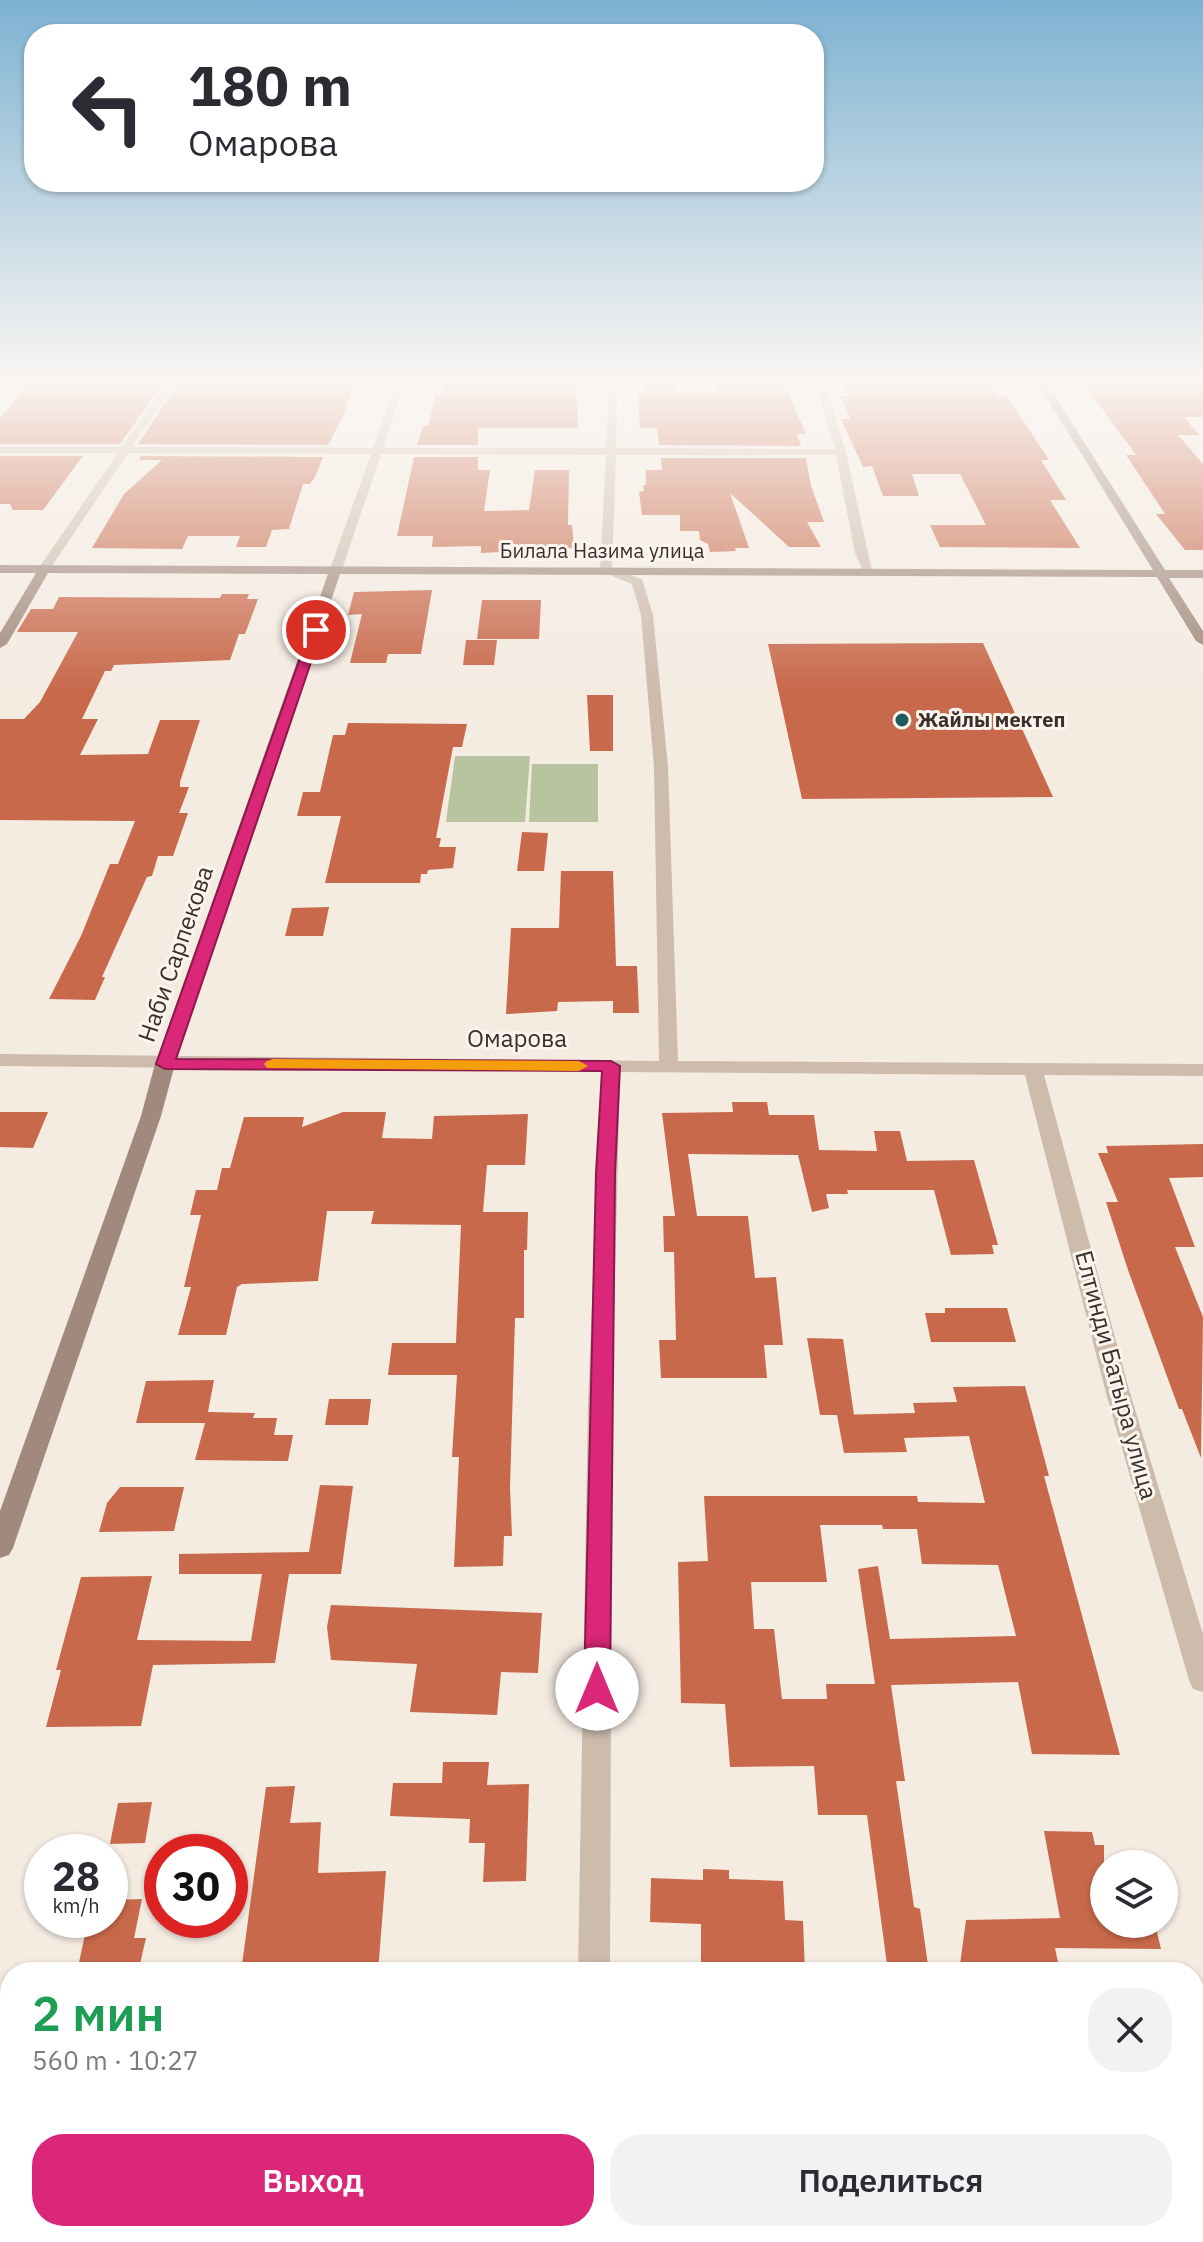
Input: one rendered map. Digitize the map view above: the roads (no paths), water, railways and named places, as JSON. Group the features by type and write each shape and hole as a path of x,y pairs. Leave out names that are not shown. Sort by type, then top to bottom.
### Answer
{"street":[{"path":"0,644 44,569 104,482"},
{"name":"Наби Сарпекова","path":"0,1548 367,482"},
{"path":"609,482 606,571 638,582 647,615 661,767 665,1017 669,1067"},
{"path":"847,482 861,553 869,573"},
{"path":"1103,482 1203,641"},
{"name":"Билала Назима улица","path":"0,569 1203,574"},
{"name":"Омарова","path":"0,1060 165,1064 1203,1070"},
{"path":"594,1962 600,1406 607,1115 611,1066"},
{"name":"Елтинди Батыра улица","path":"1033,1069 1118,1393 1203,1680"}],"place":[{"name":"Жайлы мектеп","path":"902,720"}]}
